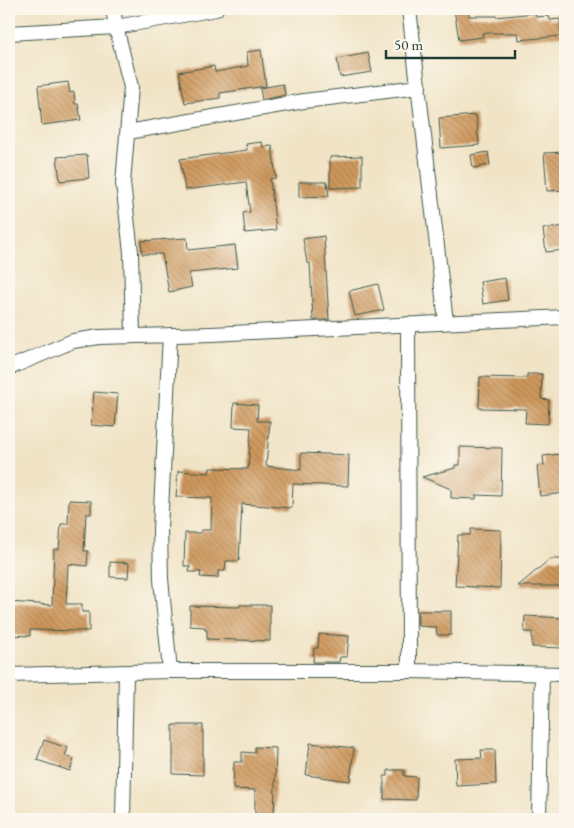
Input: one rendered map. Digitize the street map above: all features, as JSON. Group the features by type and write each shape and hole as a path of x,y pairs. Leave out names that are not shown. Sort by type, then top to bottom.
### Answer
{"street":[{"path":"113,9 131,87 123,183 131,252 133,336"},
{"path":"9,33 116,27 216,9"},
{"path":"409,9 446,322"},
{"path":"128,132 304,101 419,87"},
{"path":"9,368 72,341 99,337 565,317"},
{"path":"408,324 409,671"},
{"path":"170,335 160,528 161,579 170,671"},
{"path":"9,675 170,671 409,671 565,674"},
{"path":"123,819 126,673"},
{"path":"539,819 542,674"}],"building":[{"path":"454,9 468,9 469,16 496,17 535,13 536,17 549,16 550,20 560,19 561,36 519,40 518,33 482,33 483,37 459,40"},
{"path":"261,50 266,86 220,93 220,98 185,103 179,72 214,66 215,72 248,66 247,52"},
{"path":"368,53 372,72 340,77 337,59"},
{"path":"68,82 70,93 74,92 75,104 78,104 81,120 42,125 38,86"},
{"path":"283,84 285,95 262,100 260,88"},
{"path":"476,115 479,145 441,148 439,118"},
{"path":"262,142 263,147 272,146 276,178 270,179 276,230 245,233 243,213 250,212 246,182 185,190 180,159 247,150 246,144"},
{"path":"488,152 490,165 473,168 471,155"},
{"path":"565,152 565,190 547,191 544,153"},
{"path":"87,155 89,178 60,181 57,157"},
{"path":"362,156 362,187 330,188 330,157"},
{"path":"299,182 327,182 329,196 299,197"},
{"path":"565,226 565,250 546,252 543,229"},
{"path":"324,236 329,320 313,320 310,263 307,263 303,239"},
{"path":"187,238 188,250 235,245 238,268 189,273 192,287 169,292 162,254 142,254 141,241"},
{"path":"505,278 508,300 483,304 480,282"},
{"path":"378,284 384,310 355,316 349,291"},
{"path":"527,374 542,374 541,399 549,400 548,424 525,423 526,409 479,408 480,377 527,378"},
{"path":"94,392 118,394 115,427 91,425"},
{"path":"234,403 258,405 257,421 270,421 266,466 301,470 301,453 349,455 348,486 293,484 292,508 242,504 239,561 226,561 225,571 218,571 218,578 200,577 201,572 189,572 190,566 184,566 185,533 201,533 201,530 211,530 212,498 176,497 178,471 209,473 210,468 248,469 251,428 233,427"},
{"path":"460,447 502,448 501,496 476,495 476,499 451,498 451,489 422,477 455,468 455,465 460,465"},
{"path":"562,454 565,493 540,496 537,466 544,465 543,456"},
{"path":"69,500 91,501 91,514 86,514 84,551 88,551 87,566 68,564 66,604 82,604 82,612 89,612 89,631 30,630 30,636 9,635 9,602 52,605 54,549 59,549 61,524 68,524"},
{"path":"471,529 501,530 500,588 455,586 458,535 470,535"},
{"path":"550,559 565,559 565,586 518,586"},
{"path":"110,562 129,563 128,578 110,577"},
{"path":"240,605 270,605 270,641 207,639 205,627 190,626 190,606 239,607"},
{"path":"418,611 451,611 451,635 437,635 436,627 418,626"},
{"path":"525,616 565,618 565,648 532,647 532,632 524,632"},
{"path":"319,634 349,636 347,657 340,657 339,662 313,662 314,648 318,648"},
{"path":"173,725 203,725 203,775 173,774"},
{"path":"44,740 68,748 65,756 74,759 70,771 37,760"},
{"path":"310,743 354,748 350,781 306,775"},
{"path":"255,747 276,748 274,819 255,819 255,790 233,789 234,762 242,762 242,752 255,753"},
{"path":"481,750 495,750 496,784 456,786 455,759 482,758"},
{"path":"388,770 404,770 404,776 417,777 416,800 384,799 384,776 388,776"}]}
